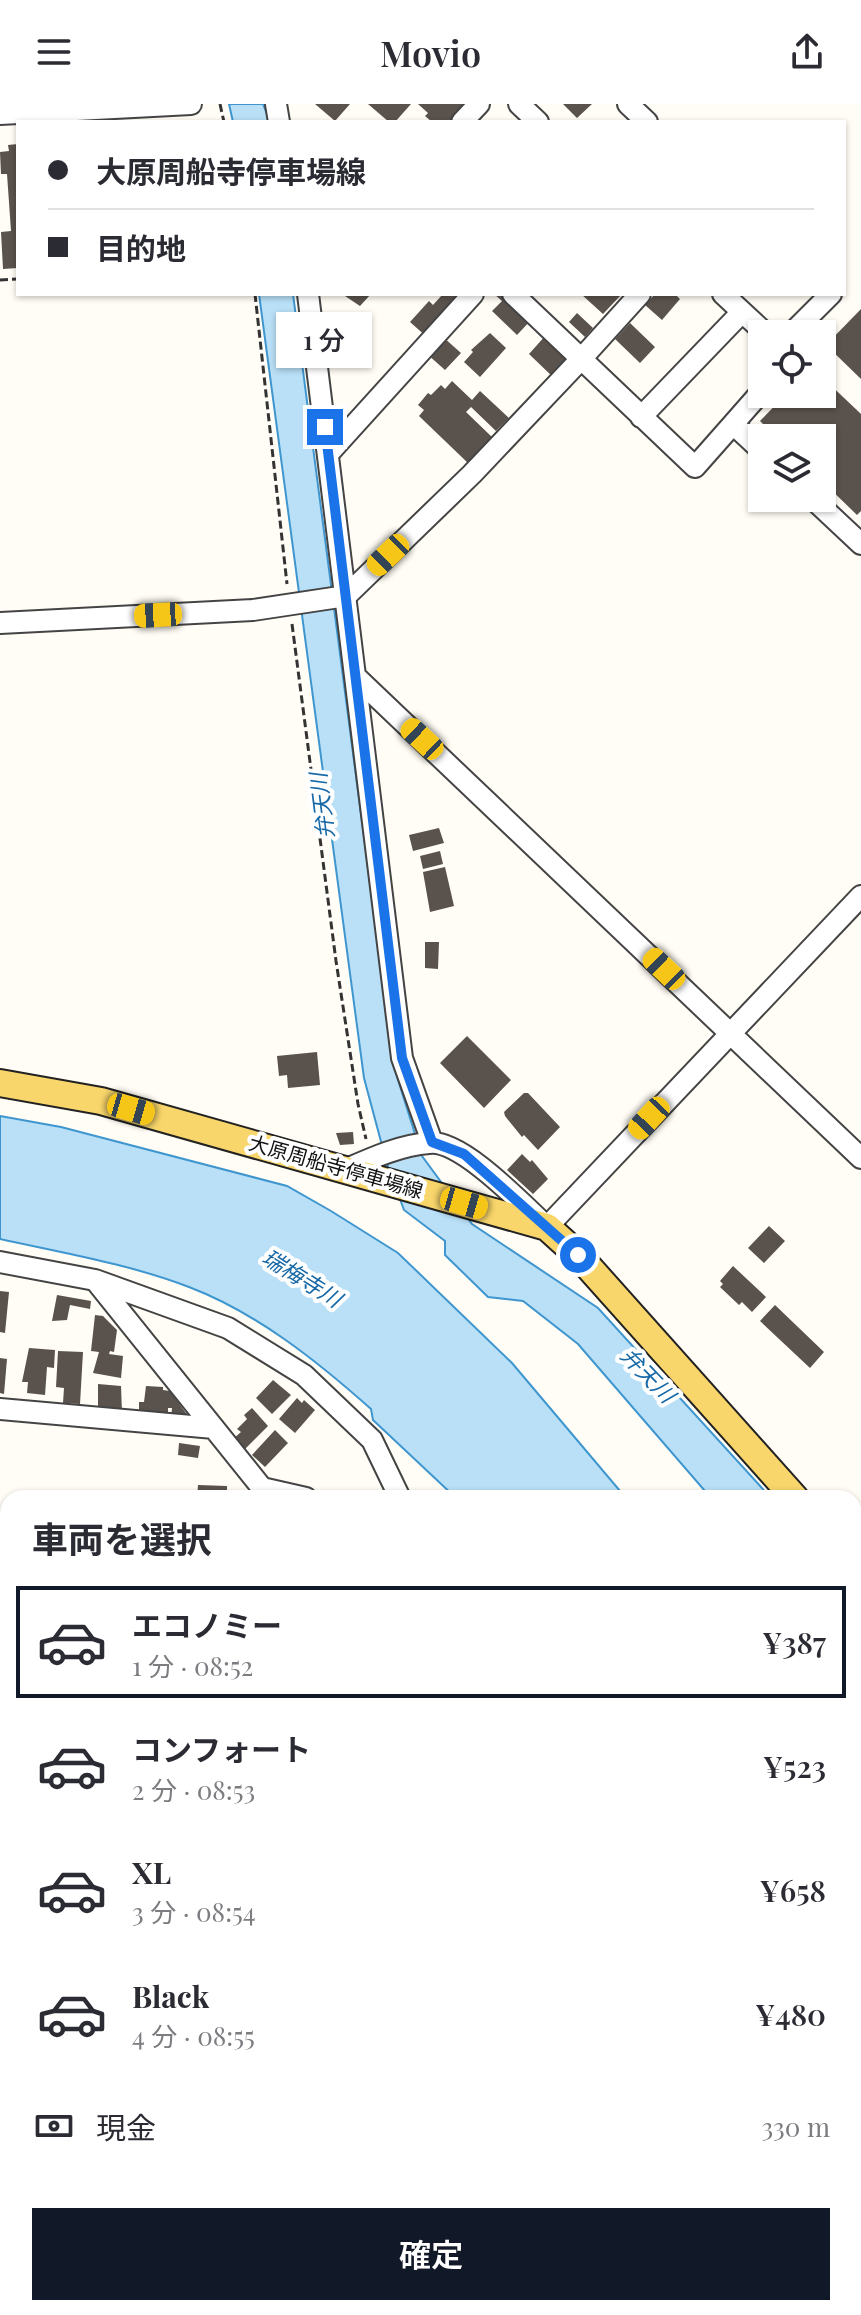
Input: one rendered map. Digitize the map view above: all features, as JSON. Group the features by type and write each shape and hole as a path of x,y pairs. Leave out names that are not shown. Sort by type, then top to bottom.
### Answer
{"main road":[{"name":"大原周船寺停車場線","path":"0,1083 101,1101 547,1227 578,1255 788,1490"}],"street":[{"path":"0,114 191,104"},
{"path":"464,120 479,104"},
{"path":"519,104 536,120"},
{"path":"628,104 645,120"},
{"path":"308,296 402,1058 432,1142"},
{"path":"328,454 471,296"},
{"path":"515,296 695,467 748,407"},
{"path":"0,623 253,610 346,596 472,474 638,296"},
{"path":"725,296 751,320"},
{"path":"805,320 829,296"},
{"path":"641,417 742,312"},
{"path":"733,424 748,438"},
{"path":"827,512 861,544"},
{"path":"356,677 861,1158"},
{"path":"347,1169 378,1156 432,1142 464,1154 547,1227 861,896"},
{"path":"0,1262 95,1280 228,1328 304,1375 372,1440 396,1490"},
{"path":"95,1280 262,1488 271,1490"},
{"path":"0,1409 214,1428"}],"path":[{"path":"255,296 290,605 336,961 367,1146 378,1156"}],"water":[{"path":"229,104 263,104 269,120 233,120"},
{"name":"弁天川","path":"259,296 293,296 394,1067 422,1156 472,1224 598,1308 764,1490 704,1490 578,1344 523,1301 488,1297 445,1255 445,1241 404,1210 387,1164 364,1078"},
{"name":"瑞梅寺川","path":"0,1116 61,1127 287,1186 398,1253 512,1363 619,1490 447,1490 373,1420 371,1409 308,1356 239,1310 189,1287 143,1272 0,1239"}],"building":[{"path":"315,104 350,104 334,120"},
{"path":"368,104 411,104 397,120 387,120"},
{"path":"418,104 465,106 452,120 430,120 425,116 428,113"},
{"path":"563,104 592,104 577,118"},
{"path":"16,144 16,268 3,269 1,232 11,231 7,174 1,174 0,152 9,151 8,145"},
{"path":"345,296 369,296 360,306"},
{"path":"441,296 462,296 428,338 410,322 429,301 433,305"},
{"path":"496,296 508,296 532,319 517,335 492,311 502,301"},
{"path":"583,296 620,296 603,314"},
{"path":"653,296 677,296 680,299 662,320 645,305"},
{"path":"861,309 861,379 836,355 836,335"},
{"path":"577,313 593,328 585,337 569,322"},
{"path":"630,323 655,347 640,363 615,339"},
{"path":"490,333 506,348 480,377 464,362 473,352 471,350"},
{"path":"546,335 572,359 554,378 529,354"},
{"path":"443,337 461,353 445,370 427,354"},
{"path":"452,381 472,400 480,391 509,418 496,431 471,407 466,412 494,439 469,464 419,416 424,410 418,405 428,393 431,395 441,385 445,389"},
{"path":"836,390 861,414 861,511 857,515 836,495 836,424 763,424 760,421 773,408 836,408"},
{"path":"439,828 444,843 413,851 409,835"},
{"path":"440,851 443,864 423,869 420,856"},
{"path":"445,867 454,906 430,912 423,872"},
{"path":"425,942 439,942 438,969 425,968"},
{"path":"467,1036 511,1080 484,1108 440,1063"},
{"path":"317,1052 320,1085 288,1088 287,1075 279,1076 277,1056"},
{"path":"524,1093 528,1093 560,1127 538,1150 524,1135 522,1137 504,1112"},
{"path":"353,1132 354,1144 340,1145 336,1133"},
{"path":"522,1154 530,1162 532,1160 548,1179 533,1194 507,1170"},
{"path":"769,1226 785,1241 764,1263 748,1248"},
{"path":"733,1266 766,1297 752,1312 742,1302 739,1305 720,1287 723,1284 720,1281"},
{"path":"0,1291 9,1292 5,1333 0,1332"},
{"path":"57,1295 91,1301 90,1309 70,1305 67,1320 52,1321"},
{"path":"775,1305 824,1352 810,1368 760,1321"},
{"path":"95,1315 103,1316 117,1330 114,1352 110,1351 109,1354 123,1356 121,1378 93,1373 99,1352 91,1351"},
{"path":"29,1348 55,1350 54,1368 47,1367 45,1395 27,1393 28,1382 22,1382"},
{"path":"58,1351 83,1352 80,1404 63,1403 64,1388 56,1387"},
{"path":"0,1358 7,1359 4,1394 0,1393"},
{"path":"273,1380 291,1395 272,1414 256,1398"},
{"path":"98,1384 121,1386 122,1412 98,1410"},
{"path":"146,1386 163,1387 163,1390 170,1391 191,1420 171,1418 172,1408 168,1408 168,1415 139,1414 139,1402 144,1402"},
{"path":"297,1398 315,1410 295,1433 279,1419"},
{"path":"252,1408 268,1426 243,1451 233,1439 241,1432 237,1429 247,1419 244,1415"},
{"path":"275,1430 288,1443 265,1467 252,1455"},
{"path":"179,1443 200,1446 198,1458 178,1455"},
{"path":"198,1485 227,1486 227,1490 198,1490"}],"route":[{"path":"325,427 402,1058 432,1142 464,1154 578,1255"}]}
